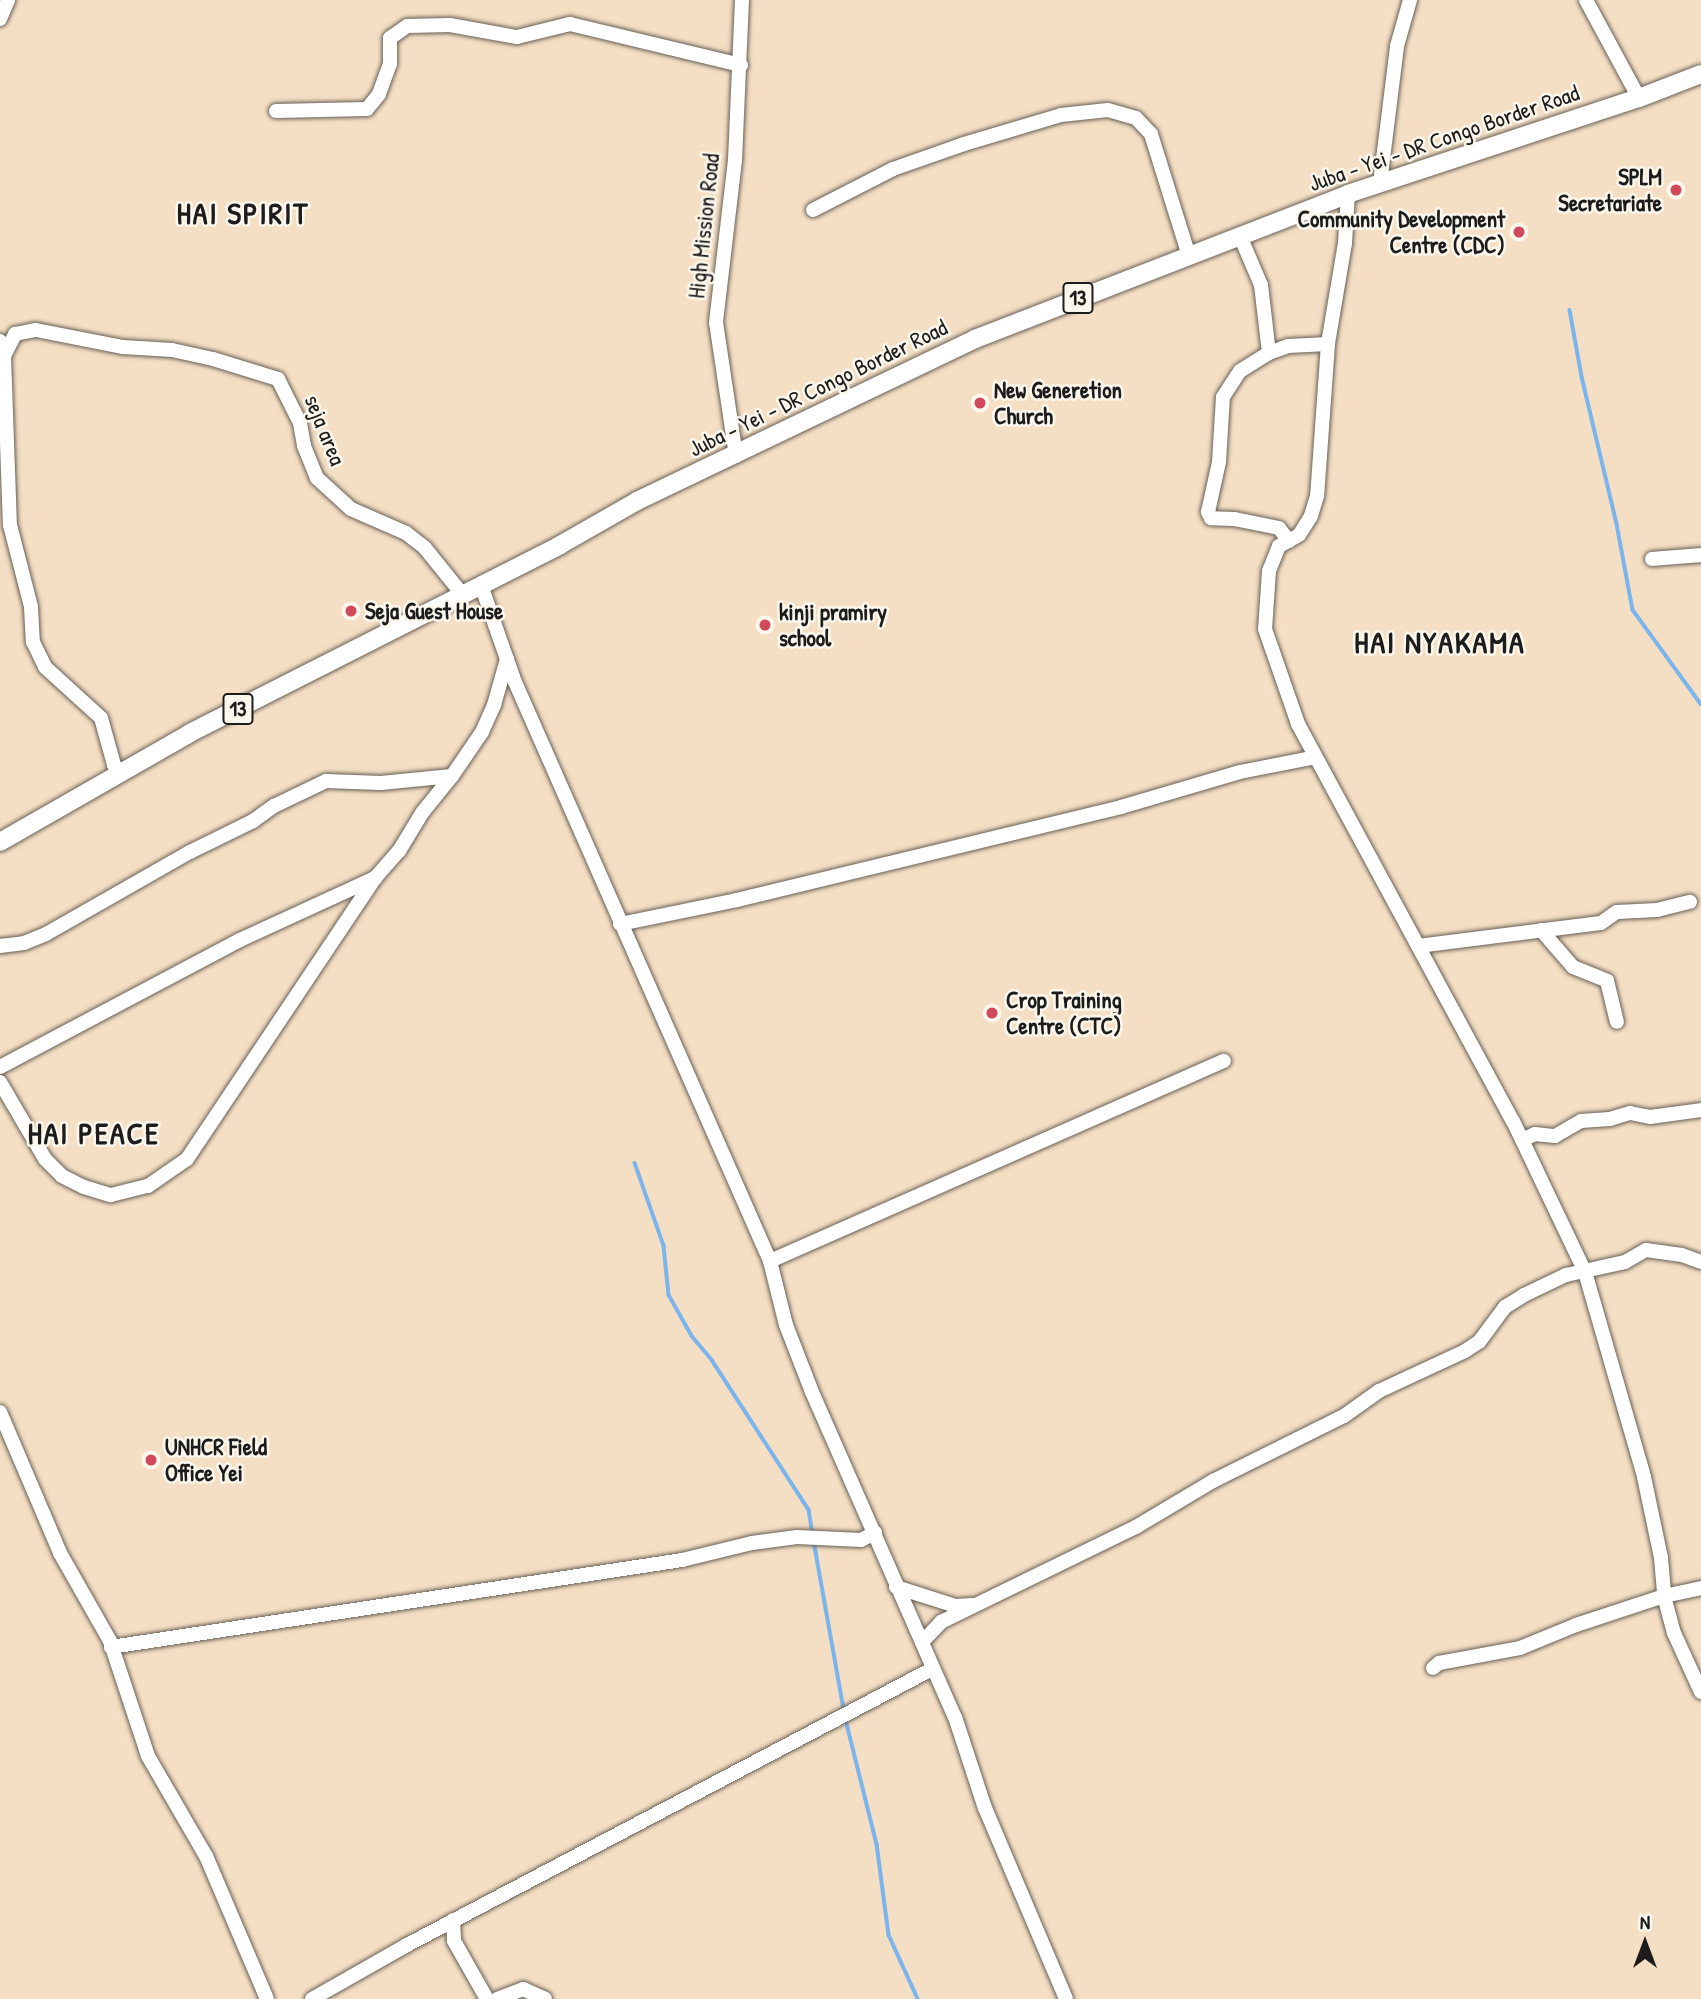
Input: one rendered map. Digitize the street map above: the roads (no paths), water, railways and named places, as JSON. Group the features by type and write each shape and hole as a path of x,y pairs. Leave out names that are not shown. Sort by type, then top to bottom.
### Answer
{"main road":[{"name":"Juba - Yei - DR Congo Border Road","path":"0,842 190,733 481,585 636,501 736,456 868,388 975,339 1348,194 1639,98 1701,74"}],"street":[{"path":"0,19 8,0"},
{"name":"High Mission Road","path":"736,456 716,322 735,160 742,0"},
{"path":"1380,183 1397,46 1410,0"},
{"path":"1586,0 1639,98"},
{"path":"276,111 367,109 379,94 390,64 390,38 407,26 450,25 517,37 570,24 740,65"},
{"path":"814,210 893,169 964,144 1062,115 1108,110 1136,118 1151,134 1189,256"},
{"path":"1348,194 1345,243 1328,344 1317,496 1305,526 1299,535 1279,546 1269,571 1265,629 1298,724 1522,1140 1585,1272 1644,1477 1661,1558 1664,1596 1674,1633 1701,1692"},
{"path":"1240,236 1261,285 1269,353"},
{"name":"seja area","path":"4,356 15,334 36,330 123,347 203,356 278,379 300,423 304,446 317,478 351,509 406,533 425,548 463,594"},
{"path":"0,341 4,356 10,525 31,607 33,642 45,667 102,718 114,765 121,773"},
{"path":"1289,541 1279,528 1234,519 1211,518 1208,512 1219,463 1223,397 1240,371 1269,353 1288,346 1328,344"},
{"path":"1652,559 1701,555"},
{"path":"481,585 507,659 770,1261 786,1325 896,1587 955,1717 985,1808 1066,1999"},
{"path":"0,1082 45,1159 62,1176 84,1187 111,1195 148,1186 187,1159 376,877 482,732 494,705 507,659"},
{"path":"621,924 737,900 1121,807 1240,772 1317,757"},
{"path":"0,946 24,943 46,934 190,852 253,821 274,806 326,781 381,783 452,776"},
{"path":"0,1067 240,940 376,877"},
{"path":"1418,946 1601,923 1617,912 1657,910 1690,902"},
{"path":"1541,930 1573,967 1607,981 1616,1022"},
{"path":"770,1261 1224,1061"},
{"path":"1522,1140 1535,1134 1555,1136 1581,1121 1610,1119 1630,1113 1650,1117 1701,1110"},
{"path":"922,1642 941,1622 1136,1527 1213,1481 1338,1420 1379,1391 1465,1351 1479,1342 1505,1307 1566,1275 1625,1262 1634,1254 1646,1250 1682,1255 1701,1262"},
{"path":"0,1412 60,1553 110,1641 148,1756 206,1856 267,1999"},
{"path":"111,1647 682,1560 752,1543 797,1537 861,1540 875,1533"},
{"path":"896,1587 956,1606 978,1604"},
{"path":"1433,1668 1439,1663 1520,1648 1576,1625 1664,1596 1701,1588"},
{"path":"312,1999 453,1920 932,1669"},
{"path":"453,1920 454,1941 487,1999"},
{"path":"497,1999 523,1989 545,1999"}],"waterway":[{"path":"1570,310 1633,610 1701,704"},
{"path":"635,1163 664,1246 669,1295 692,1336 712,1360 809,1510 813,1534"},
{"path":"814,1541 844,1709"},
{"path":"846,1720 877,1844 889,1935 918,1999"}],"place":[{"name":"SPLM Secretariate","path":"1676,190"},
{"name":"Community Development Centre (CDC)","path":"1519,232"},
{"name":"New Generetion Church","path":"980,403"},
{"name":"Seja Guest House","path":"351,611"},
{"name":"kinji pramiry school","path":"765,625"},
{"name":"Crop Training Centre (CTC)","path":"992,1013"},
{"name":"UNHCR Field Office Yei","path":"151,1460"}],"district":[{"name":"HAI SPIRIT","path":"243,213"},
{"name":"HAI NYAKAMA","path":"1440,642"},
{"name":"HAI PEACE","path":"94,1133"}]}
